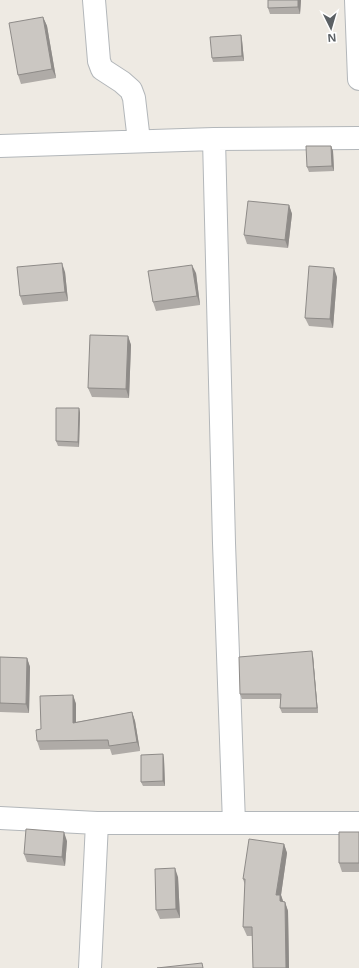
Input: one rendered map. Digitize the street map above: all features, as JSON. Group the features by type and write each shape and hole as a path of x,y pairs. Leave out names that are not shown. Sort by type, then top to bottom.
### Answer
{"street":[{"path":"94,0 98,61 102,69 122,82 131,90 134,98 139,141"},
{"path":"356,0 359,78"},
{"path":"0,146 214,139 359,138"},
{"path":"214,139 224,543 234,823"},
{"path":"0,818 97,823 359,823"},
{"path":"90,968 97,823"}],"building":[{"path":"268,0 298,0 298,7 268,8"},
{"path":"43,17 52,69 18,75 9,23"},
{"path":"241,35 242,56 212,58 210,37"},
{"path":"306,146 331,146 332,166 307,167"},
{"path":"248,201 289,205 285,240 244,235"},
{"path":"62,263 65,292 20,296 17,267"},
{"path":"192,265 197,296 153,302 148,271"},
{"path":"309,266 334,268 330,319 305,318"},
{"path":"90,335 128,336 126,389 88,388"},
{"path":"56,408 79,408 78,442 56,441"},
{"path":"312,651 317,708 280,708 281,694 240,694 239,657"},
{"path":"0,657 27,658 26,704 0,703"},
{"path":"73,695 73,723 132,712 137,742 109,746 108,740 37,741 36,730 41,729 40,696"},
{"path":"163,754 163,781 141,782 141,755"},
{"path":"26,829 64,832 62,857 24,854"},
{"path":"339,832 359,832 359,863 339,863"},
{"path":"249,839 284,844 276,895 280,895 280,901 285,902 286,968 253,968 252,927 243,927 245,879 243,879"},
{"path":"175,868 176,909 156,910 155,869"},
{"path":"202,963 203,968 157,968"}]}
